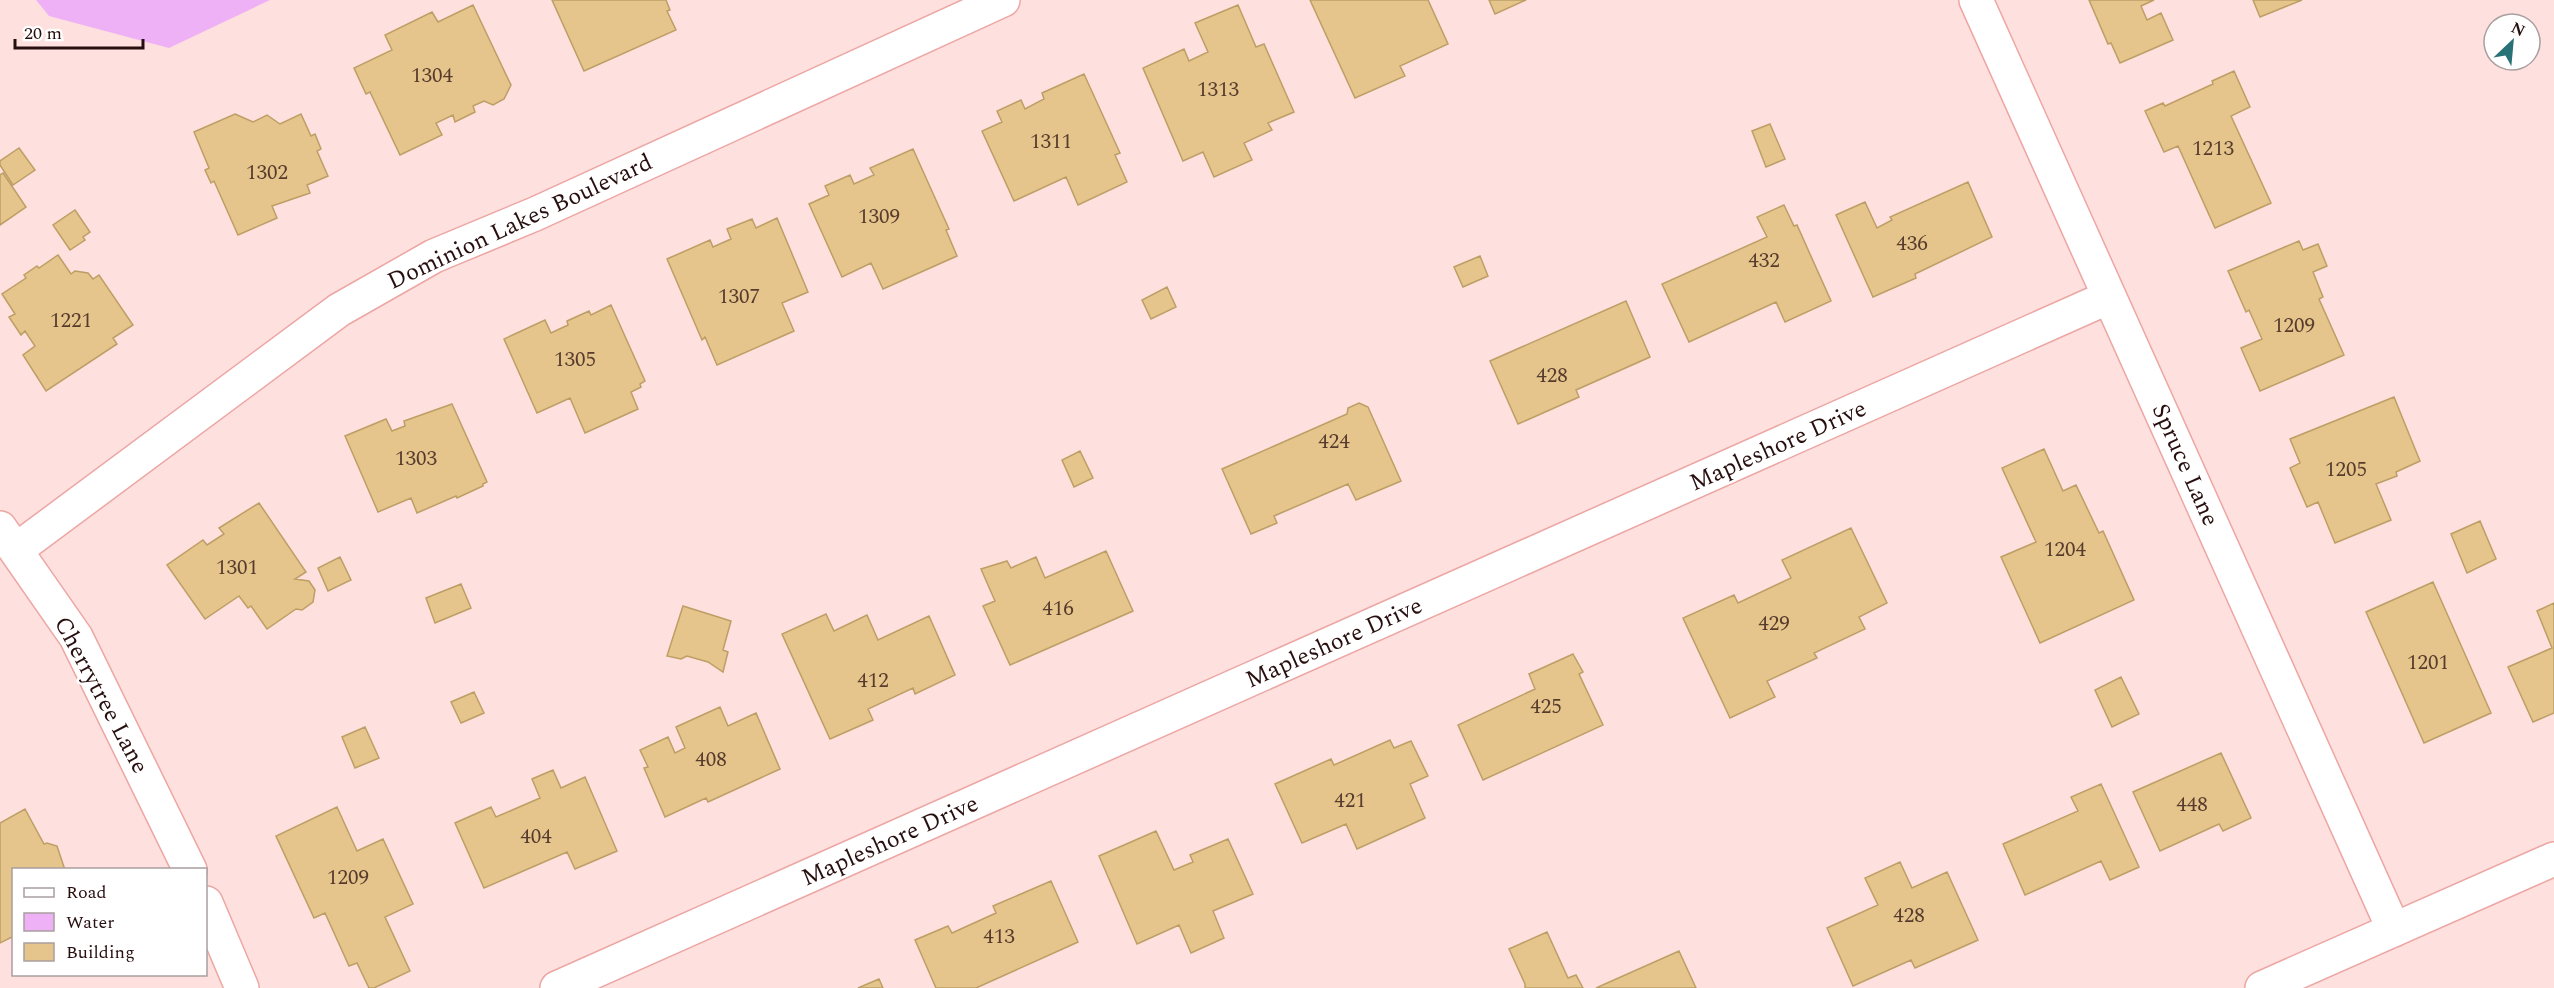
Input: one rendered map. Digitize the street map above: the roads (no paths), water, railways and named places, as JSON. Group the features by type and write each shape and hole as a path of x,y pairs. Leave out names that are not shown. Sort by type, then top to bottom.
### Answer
{"street":[{"name":"Dominion Lakes Boulevard","path":"8,539 339,310 425,262 1003,0"},
{"name":"Spruce Lane","path":"1976,0 2394,930"},
{"name":"Mapleshore Drive","path":"557,988 2109,297"},
{"name":"Cherrytree Lane","path":"8,539 76,637 188,868"},
{"path":"2262,988 2554,859"},
{"path":"207,905 242,988"}],"water":[{"path":"36,0 270,0 169,48 49,16"}]}
